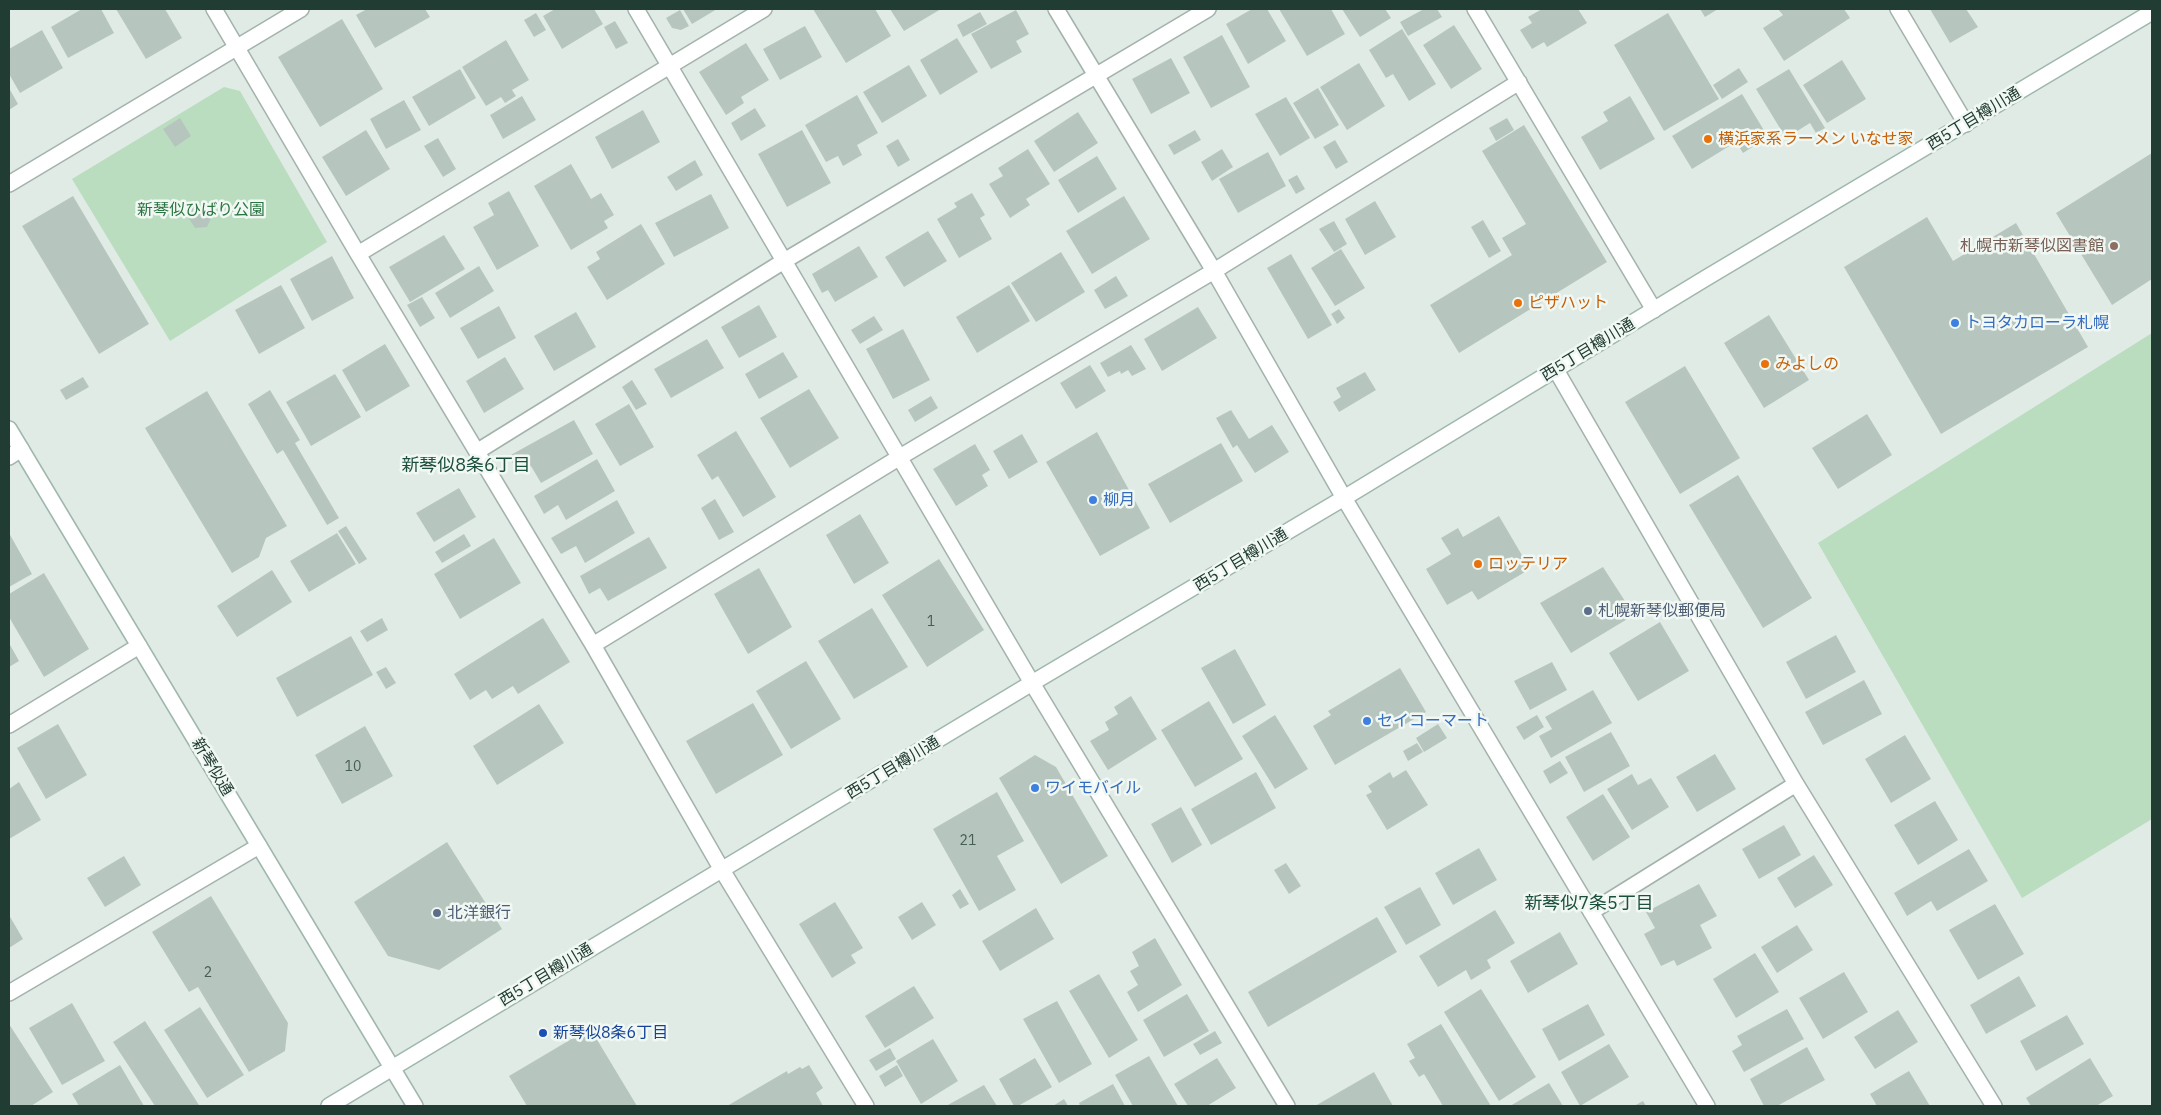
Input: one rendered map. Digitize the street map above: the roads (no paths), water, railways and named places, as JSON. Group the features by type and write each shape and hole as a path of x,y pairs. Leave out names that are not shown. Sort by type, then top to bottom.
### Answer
{"street":[{"path":"214,9 358,254 478,450 722,870 866,1106"},
{"path":"9,184 300,9"},
{"path":"636,9 1032,683 1286,1106"},
{"path":"358,254 764,9"},
{"path":"1056,9 1214,271 1344,498 1707,1106"},
{"path":"478,450 784,261 1208,9"},
{"path":"1475,9 1654,310"},
{"path":"1898,9 1966,124"},
{"name":"西5丁目樽川通","path":"329,1106 2152,12"},
{"path":"593,645 900,457 1214,271 1519,82"},
{"path":"1556,370 1796,784 1994,1106"},
{"name":"新琴似通","path":"9,428 15,453 139,646 415,1106"},
{"path":"9,726 139,646"},
{"path":"1591,912 1796,784"},
{"path":"9,993 259,846"}],"place":[{"name":"横浜家系ラーメン いなせ家","path":"1708,139"},
{"name":"札幌市新琴似図書館","path":"2114,246"},
{"name":"ピザハット","path":"1518,303"},
{"name":"トヨタカローラ札幌","path":"1955,323"},
{"name":"みよしの","path":"1765,364"},
{"name":"柳月","path":"1093,500"},
{"name":"ロッテリア","path":"1478,564"},
{"name":"札幌新琴似郵便局","path":"1588,611"},
{"name":"セイコーマート","path":"1367,721"},
{"name":"ワイモバイル","path":"1035,788"},
{"name":"北洋銀行","path":"437,913"},
{"name":"新琴似8条6丁目","path":"543,1033"}],"district":[{"name":"新琴似8条6丁目","path":"466,466"},
{"name":"新琴似7条5丁目","path":"1589,904"}],"park label":[{"name":"新琴似ひばり公園","path":"201,210"}]}
